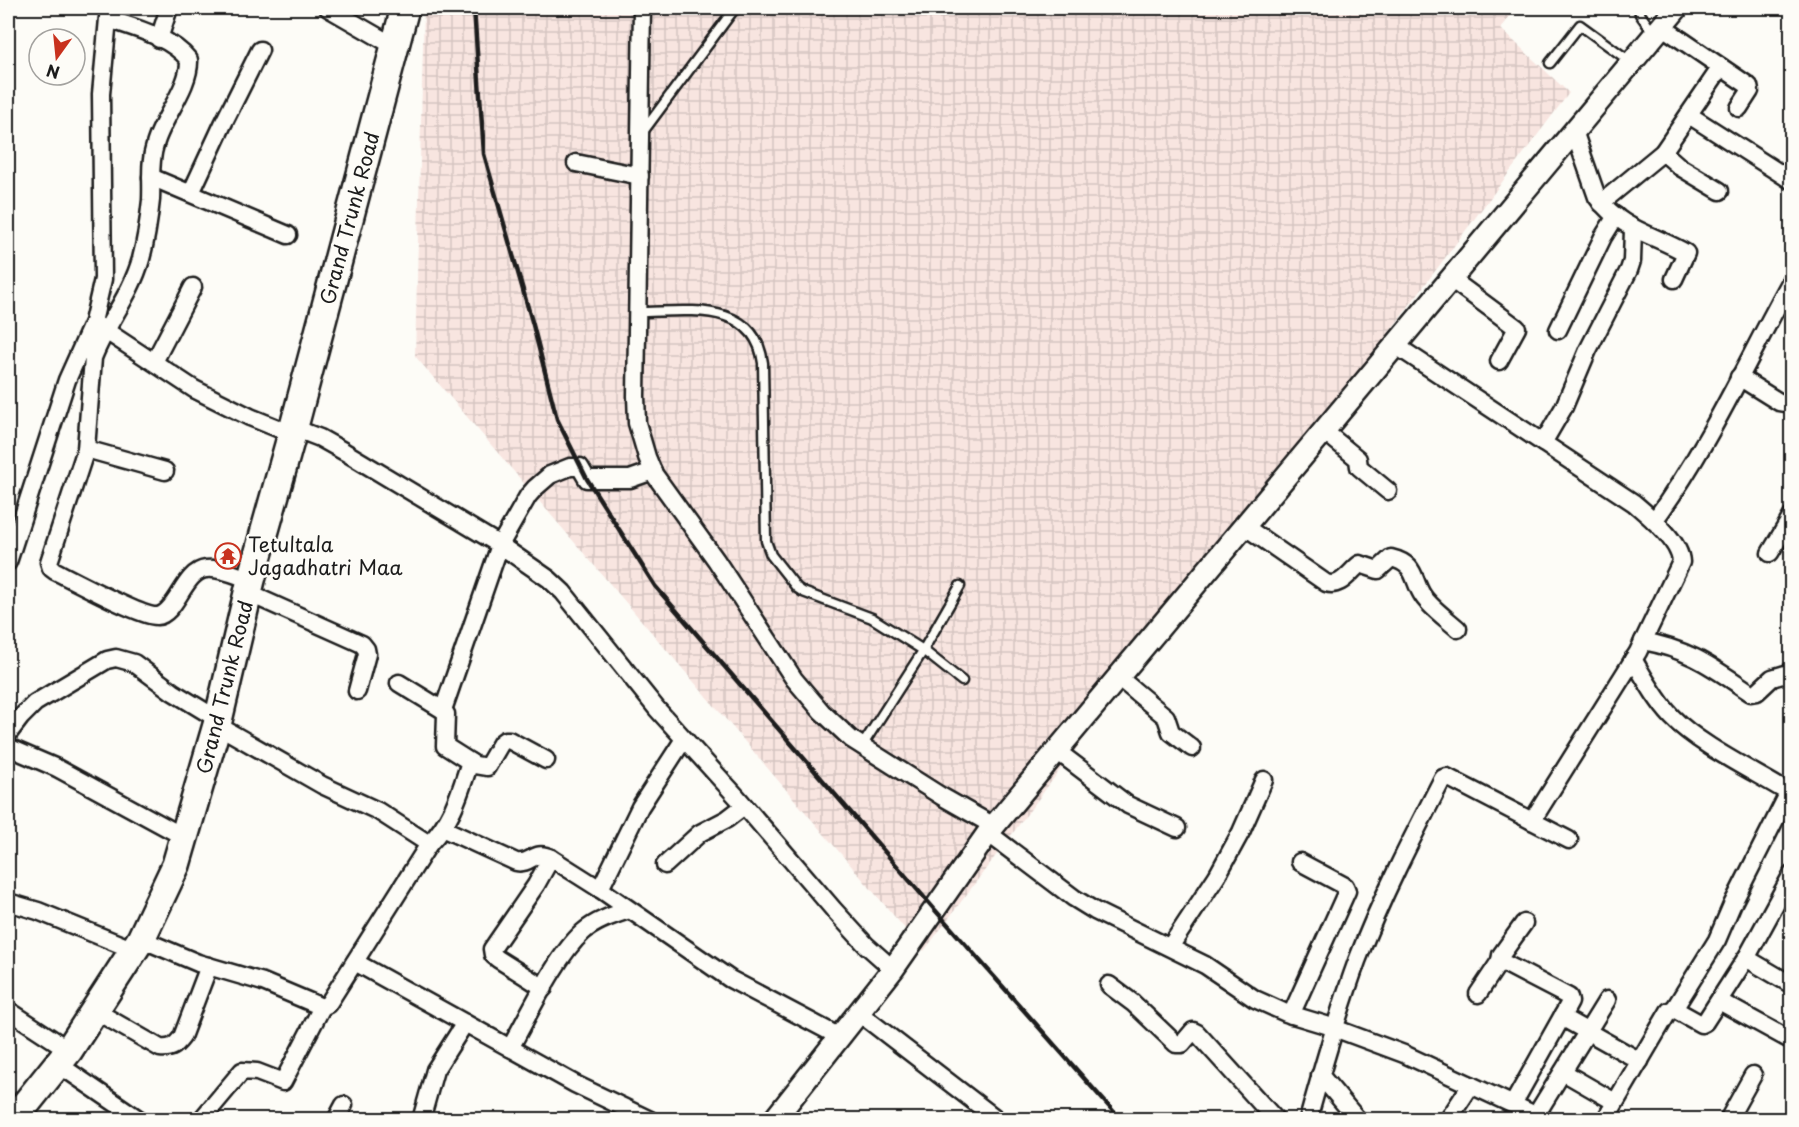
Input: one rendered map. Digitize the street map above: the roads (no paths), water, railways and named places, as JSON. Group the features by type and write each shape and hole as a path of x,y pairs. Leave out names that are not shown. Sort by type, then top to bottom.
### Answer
{"main road":[{"name":"Grand Trunk Road","path":"13,1119 64,1057 137,944 176,865 218,723 249,586 293,431 405,8"}],"street":[{"path":"159,39 169,8"},
{"path":"328,8 394,46"},
{"path":"642,8 637,423 647,457 664,489 716,560 794,679 836,727 991,829 1074,898 1095,911 1205,965 1255,999 1291,1015 1404,1054 1541,1117 1563,1072 1606,1000"},
{"path":"774,1119 893,969 991,829 1677,8"},
{"path":"8,562 67,380 100,326 134,280 141,258 151,200 152,159 160,129 190,68 189,60 184,54 108,13 101,94 103,279 100,326 98,346 91,367 86,450 49,562 51,568 155,617 162,615 192,576 206,569 215,570 362,644 367,654 357,691"},
{"path":"1658,30 1721,67 1750,88 1738,108"},
{"path":"191,193 260,50"},
{"path":"1601,203 1663,152 1721,67"},
{"path":"1689,116 1791,181"},
{"path":"1574,132 1601,203 1633,229 1685,252 1686,255 1674,279"},
{"path":"1663,152 1680,166 1720,191"},
{"path":"576,163 640,176"},
{"path":"151,177 288,235"},
{"path":"1558,330 1603,237 1616,216"},
{"path":"1543,443 1564,407 1588,350 1629,270 1632,261 1633,229"},
{"path":"1451,279 1517,328 1499,361"},
{"path":"1654,521 1684,478 1791,279"},
{"path":"154,362 193,287"},
{"path":"100,326 205,394 250,417 320,438 345,452 500,545 549,579 657,710 834,910 866,945 893,969"},
{"path":"1395,345 1634,503 1654,521 1680,556 1681,562 1633,659 1532,821"},
{"path":"1739,377 1779,402 1785,403 1791,399"},
{"path":"1324,431 1358,459 1359,467 1388,491"},
{"path":"86,450 165,471"},
{"path":"443,710 500,545 528,496 550,475 570,467 580,467 587,478 630,479 653,471"},
{"path":"1770,553 1791,516"},
{"path":"1244,526 1326,584 1339,583 1360,564 1378,570 1391,558 1398,560 1414,574 1423,597 1458,629"},
{"path":"1643,641 1678,649 1694,656 1751,693 1757,692 1772,678 1791,672"},
{"path":"8,734 35,704 107,660 116,658 134,663 147,670 218,723 322,785 378,812 429,844"},
{"path":"1605,1119 1670,1011 1674,1009 1717,940 1732,904 1787,796 1784,790 1706,743 1674,719 1662,705 1633,659"},
{"path":"1118,677 1166,717 1171,732 1192,748"},
{"path":"399,683 447,714 445,746 470,762 487,767 505,740 546,760"},
{"path":"600,889 640,807 684,739"},
{"path":"8,747 57,768 184,837"},
{"path":"1057,751 1128,805 1177,828"},
{"path":"201,1119 242,1071 257,1071 283,1082 322,1007 328,1004 429,844 444,828 454,810 470,762"},
{"path":"1308,1119 1333,1028 1358,960 1382,902 1443,778 1447,777 1569,840"},
{"path":"1170,947 1217,876 1241,832 1264,780"},
{"path":"665,865 700,833 727,819 744,806"},
{"path":"444,828 516,862 526,862 537,854 551,858 600,889 730,980 840,1037"},
{"path":"544,988 498,959 493,955 492,949 536,885 551,858"},
{"path":"1291,1015 1347,891 1345,886 1300,862"},
{"path":"1674,1009 1703,1024 1746,958 1791,874"},
{"path":"8,902 263,982 322,1007"},
{"path":"510,1048 566,951 582,932 612,915 629,910"},
{"path":"1478,994 1524,923"},
{"path":"1746,958 1791,986"},
{"path":"1500,961 1569,997 1570,1002 1513,1104"},
{"path":"355,962 575,1084 650,1119"},
{"path":"94,1010 160,1048 169,1049 176,1046 182,1037 209,966"},
{"path":"1109,985 1176,1044 1182,1044 1193,1031 1197,1033 1276,1119"},
{"path":"1719,1001 1791,1041"},
{"path":"8,1010 140,1119"},
{"path":"859,1013 998,1119"},
{"path":"1563,1015 1565,1019 1640,1061"},
{"path":"421,1119 435,1070 465,1023"},
{"path":"1563,1072 1616,1102"},
{"path":"1320,1075 1358,1119"},
{"path":"1728,1119 1753,1075"},
{"path":"1448,1119 1471,1085"}],"lane":[{"path":"640,135 735,8"},
{"path":"1639,8 1640,14 1658,30"},
{"path":"1550,63 1580,26 1631,62"},
{"path":"638,312 714,312 744,324 757,339 763,363 764,493 766,541 771,555 797,588 803,592 872,618 924,650 962,681"},
{"path":"862,746 924,650 960,586"}],"railway":[{"path":"474,8 484,154 533,325 557,419 587,479 655,586 935,910 1121,1120"}],"place":[{"name":"Tetultala Jagadhatri Maa","path":"228,556"}]}
